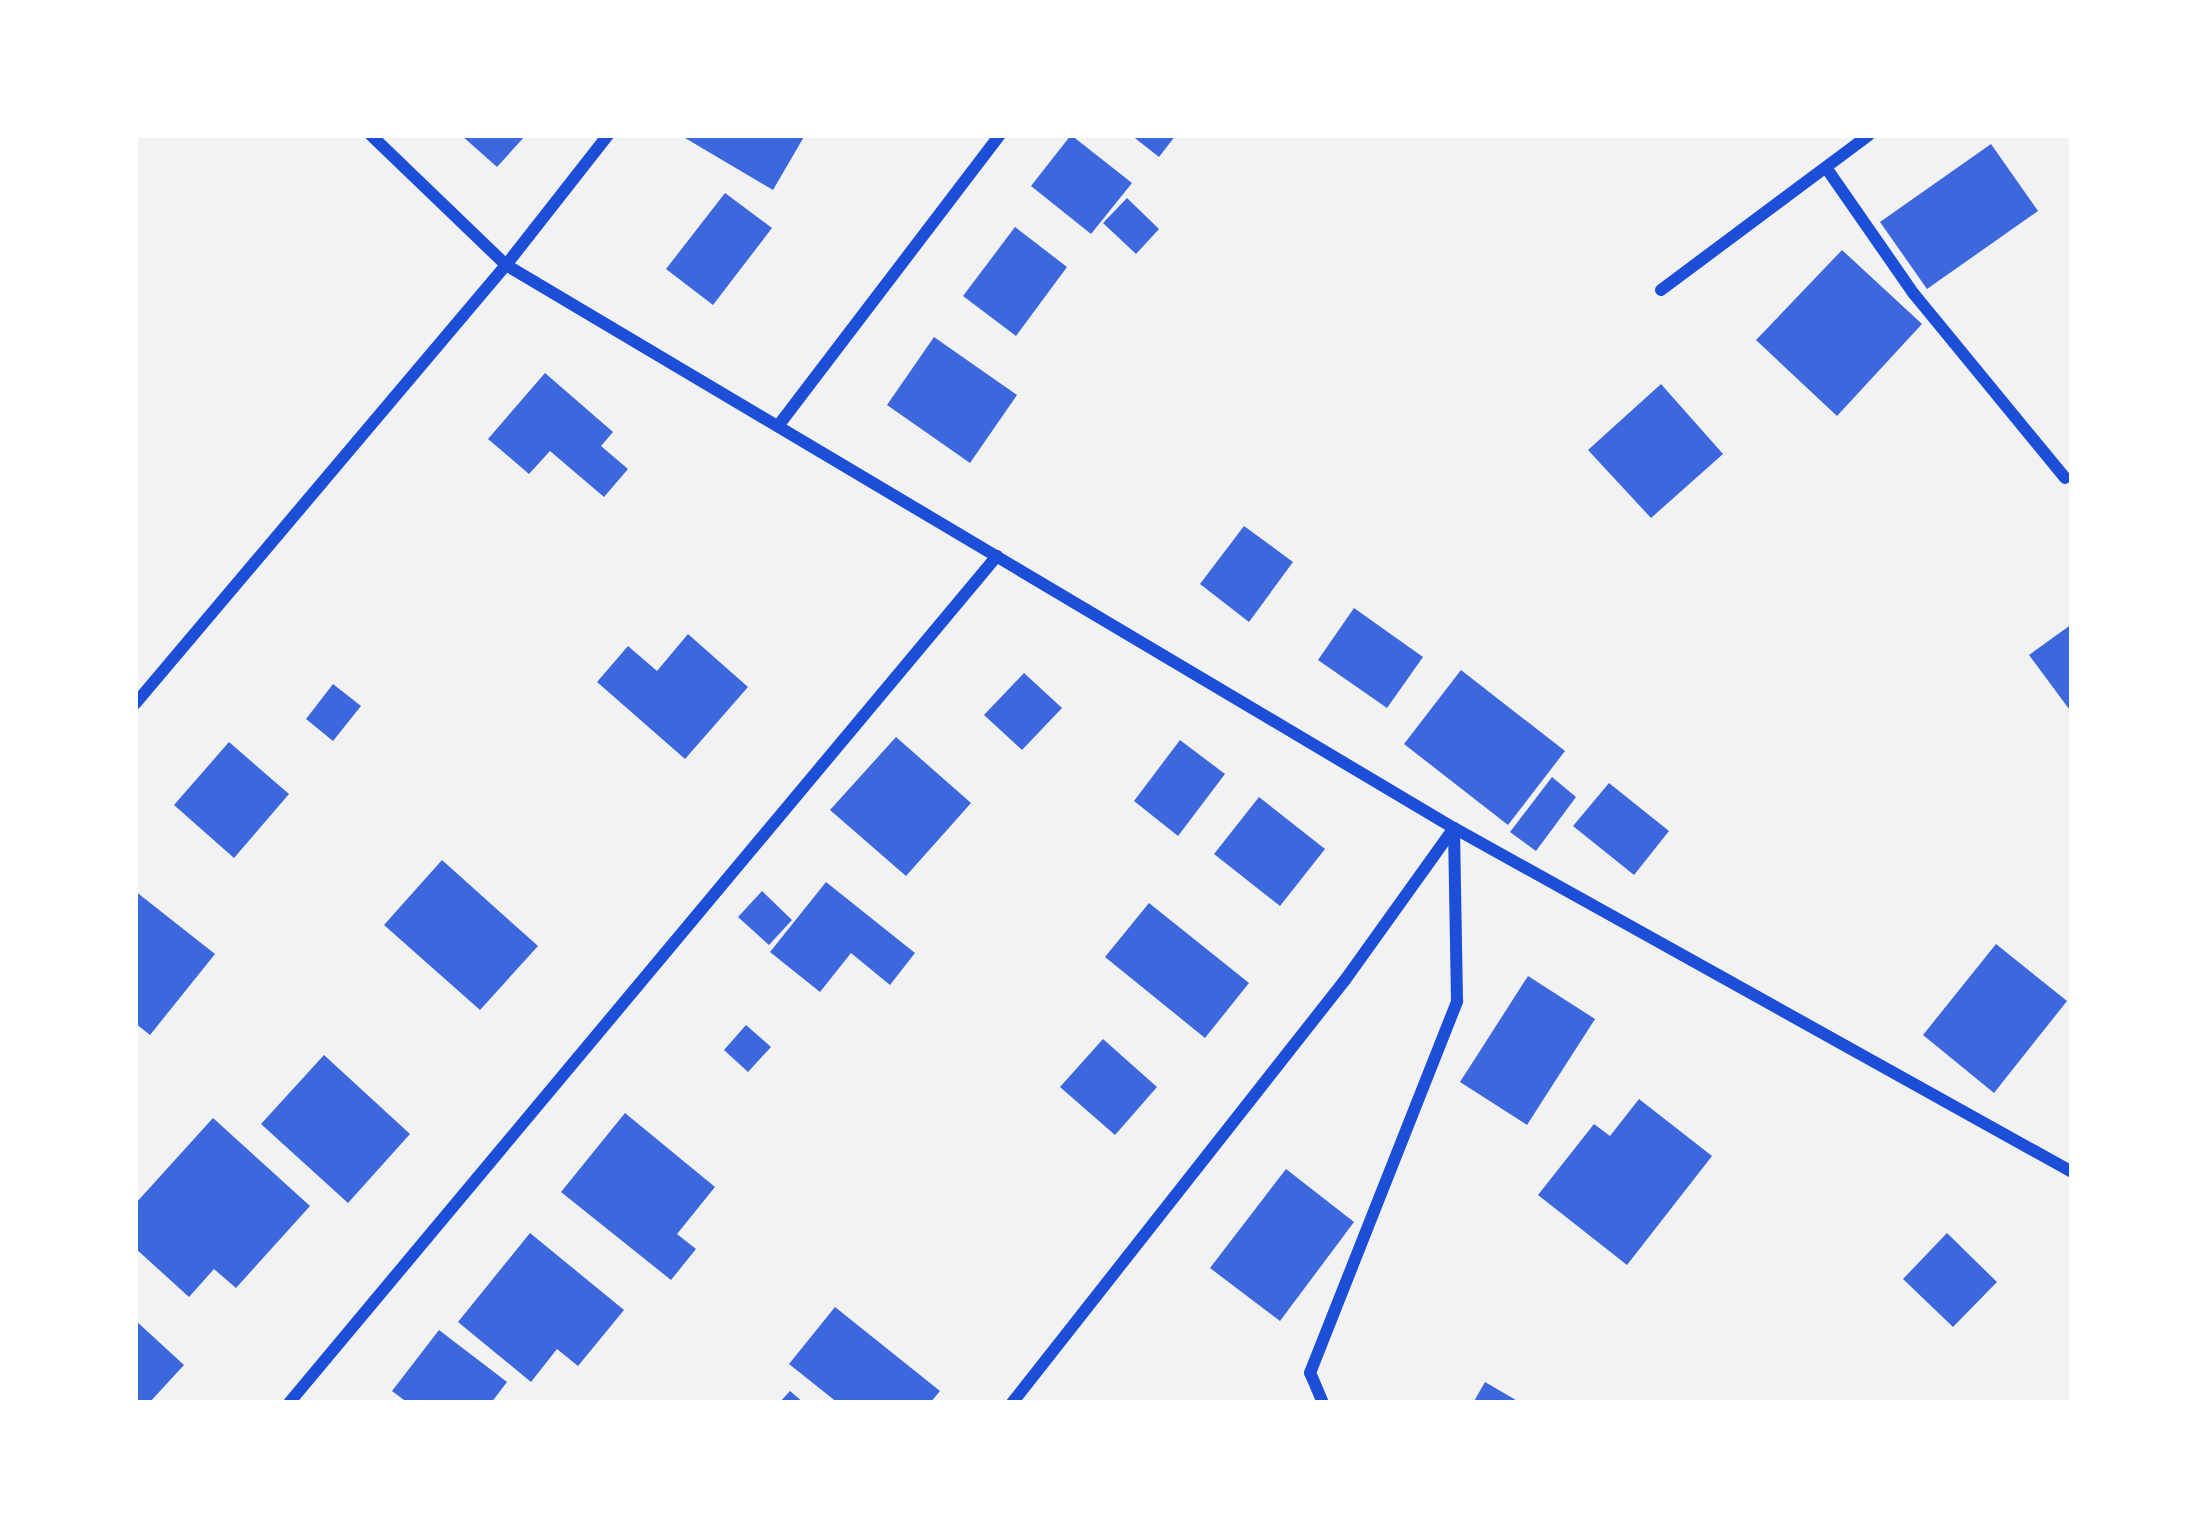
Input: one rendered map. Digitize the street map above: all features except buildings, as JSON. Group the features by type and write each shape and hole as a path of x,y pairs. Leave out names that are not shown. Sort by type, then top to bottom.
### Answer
{"street":[{"path":"371,135 506,265 1454,828 2072,1172"},
{"path":"135,704 506,265 608,135"},
{"path":"778,426 1000,135"},
{"path":"1661,290 1827,169 1863,137"},
{"path":"1827,169 1914,294 2065,478"},
{"path":"289,1403 997,556"},
{"path":"1012,1403 1345,980 1454,828"},
{"path":"1323,1403 1310,1373 1456,1001 1454,828"}]}
